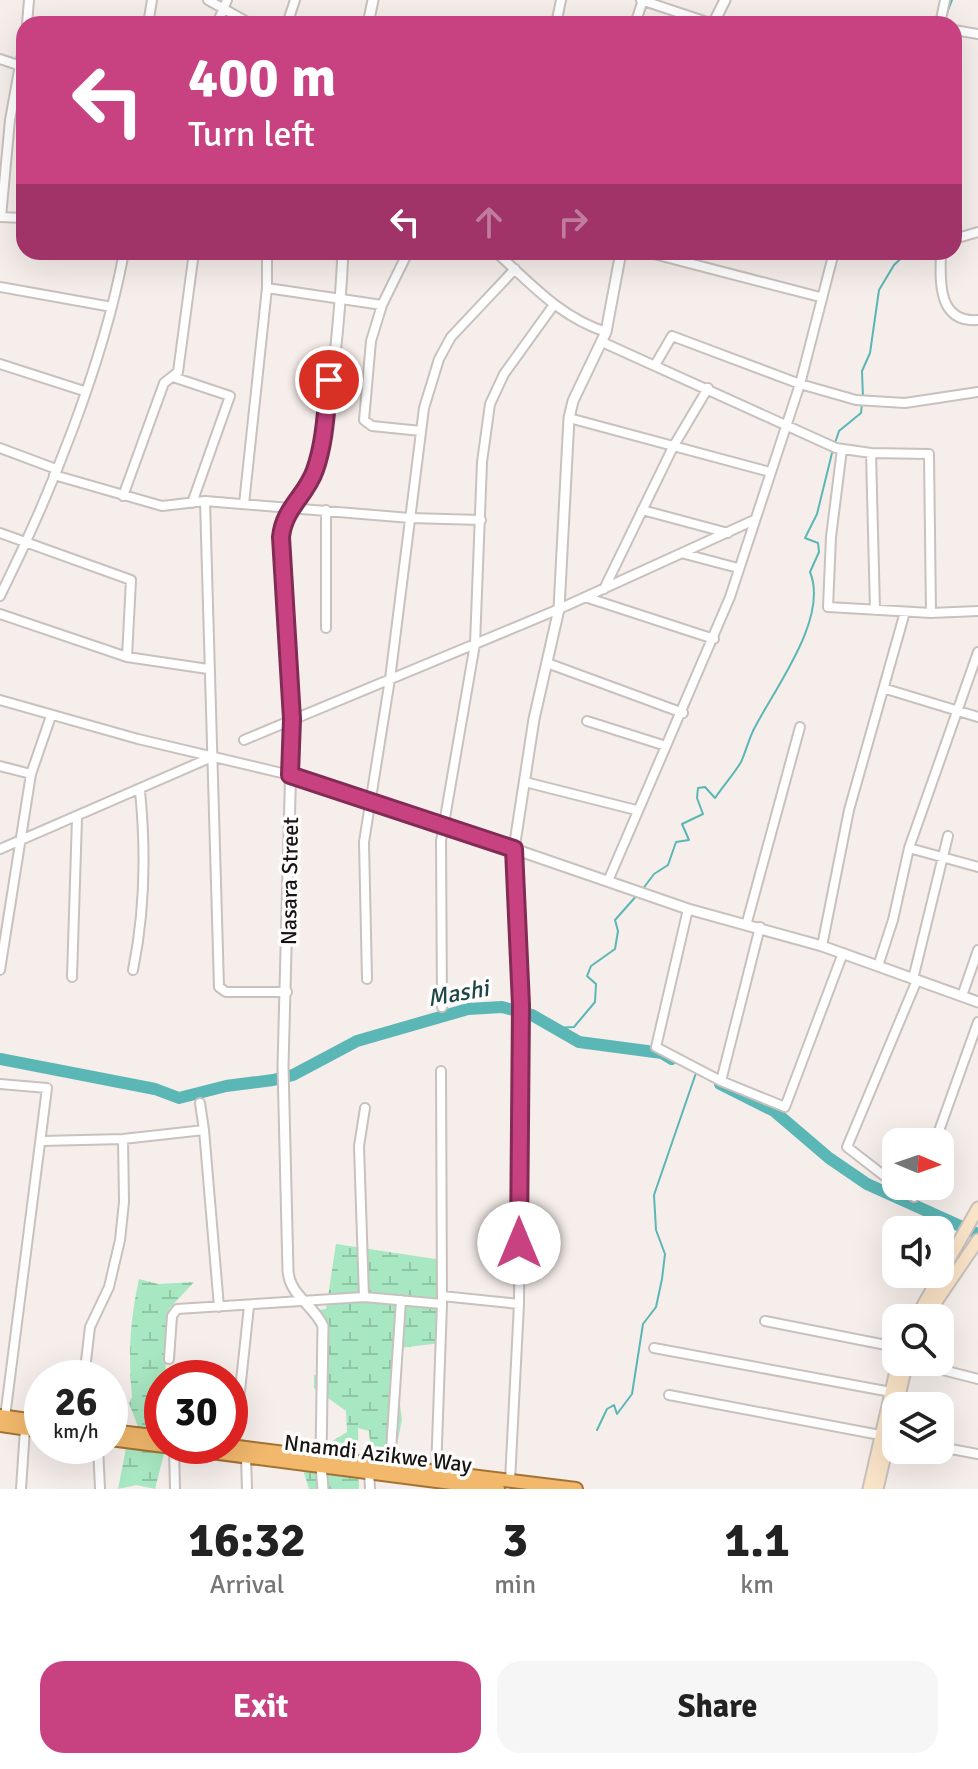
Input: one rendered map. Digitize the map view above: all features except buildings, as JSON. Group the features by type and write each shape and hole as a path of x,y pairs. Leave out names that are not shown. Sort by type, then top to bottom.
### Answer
{"highway":[{"path":"2,1419 24,1421"},
{"path":"2,1419 24,1429"},
{"name":"Nnamdi Azikwe Way","path":"248,1449 456,1486 498,1489"},
{"name":"Nnamdi Azikwe Way","path":"248,1457 390,1465 576,1489"}],"main road":[{"path":"924,1304 977,1210"},
{"path":"935,1304 978,1240"},
{"path":"891,1392 895,1376"},
{"path":"869,1489 882,1453"},
{"path":"877,1489 882,1464"}],"street":[{"path":"208,0 225,4"},
{"path":"642,0 689,16"},
{"path":"1,217 16,104"},
{"path":"0,596 26,544 55,472 112,307 122,260"},
{"path":"123,496 164,383 173,377 182,353 193,260"},
{"path":"244,504 267,288 267,260"},
{"name":"Nasara Street","path":"323,1489 323,1326 318,1315 289,1282 283,1066 292,719 281,537 290,507 305,490 315,470 341,296 343,260"},
{"path":"404,260 382,305 371,341 364,420 372,426 421,431"},
{"path":"505,260 553,306 571,318 606,332"},
{"path":"510,1481 519,1304 521,1005 514,849 534,719 559,609 569,418 573,401 606,332 620,260"},
{"path":"677,260 820,297"},
{"path":"608,881 636,810 683,713 714,639 800,384 832,260"},
{"path":"941,260 940,293 947,306 957,317 978,320"},
{"path":"367,979 364,842 390,679 421,431 439,359 451,337 515,269"},
{"path":"0,287 112,307"},
{"path":"267,288 341,296 382,305"},
{"path":"442,1007 439,879 442,824 475,644 482,462 490,404 504,374 553,306"},
{"path":"655,365 672,336 800,384 856,400 905,403 978,392"},
{"path":"602,342 842,449 929,454 931,613"},
{"path":"0,364 84,391"},
{"path":"173,377 230,396 192,503"},
{"path":"604,589 673,447 708,388"},
{"path":"569,418 770,472"},
{"path":"0,448 55,472 162,506 205,501 410,518 481,520"},
{"path":"842,449 831,537 828,605 905,612 978,611"},
{"path":"871,453 875,610"},
{"path":"205,501 219,987 226,992 287,992"},
{"path":"326,510 326,628"},
{"path":"642,510 728,533"},
{"path":"244,740 559,609 752,521"},
{"path":"0,533 131,580 127,657"},
{"path":"684,554 738,568"},
{"path":"585,597 714,639"},
{"path":"822,946 849,810 886,689 905,612"},
{"path":"0,614 127,657 208,669"},
{"path":"878,966 893,920 909,848 978,652"},
{"path":"547,663 683,713"},
{"path":"886,689 978,717"},
{"path":"0,700 51,716 290,775 688,909 747,922 822,946 978,1002"},
{"path":"0,970 31,774 51,716"},
{"path":"587,721 666,746"},
{"path":"747,922 800,727"},
{"path":"0,849 213,757"},
{"path":"0,766 31,774"},
{"path":"525,782 636,810"},
{"path":"133,970 141,931 144,867 140,791"},
{"path":"72,977 77,818"},
{"path":"882,1174 847,1147 915,980 940,857 948,836"},
{"path":"909,848 978,867"},
{"path":"688,909 656,1047 721,1081 785,1107 843,953"},
{"path":"721,1081 760,927"},
{"path":"962,996 978,950"},
{"path":"940,1128 978,1022"},
{"path":"436,1472 442,1300 441,1071"},
{"path":"0,1084 47,1088 2,1419"},
{"path":"200,1103 219,1307"},
{"path":"364,1297 359,1146 365,1108"},
{"path":"42,1141 123,1139 204,1130"},
{"path":"86,1360 90,1327 109,1287 120,1240 124,1202 123,1139"},
{"path":"169,1359 174,1311 364,1297 519,1304"},
{"path":"390,1465 401,1300"},
{"path":"242,1360 249,1306"},
{"path":"765,1321 882,1344"},
{"path":"654,1348 891,1392"},
{"path":"954,1373 978,1379"},
{"path":"669,1395 882,1436"},
{"path":"21,1489 24,1444"},
{"path":"954,1450 978,1454"},
{"path":"99,1464 100,1489"},
{"path":"174,1464 175,1489"},
{"path":"246,1464 247,1489"},
{"path":"369,1472 370,1489"}],"green space":[{"path":"336,1244 442,1260 441,1343 399,1348 395,1367 402,1420 390,1478 373,1480 369,1431 358,1428 359,1489 309,1489 304,1473 316,1445 331,1442 347,1432 346,1411 314,1388 314,1375 321,1374 318,1310 326,1309"},
{"path":"139,1279 158,1284 194,1282 169,1309 166,1360 144,1360 144,1464 161,1464 155,1489 136,1485 118,1489 123,1464 128,1464 129,1433 140,1432 129,1403 132,1397 132,1323"}],"waterway":[{"path":"946,16 952,0"},
{"path":"863,398 862,371 870,353 879,290 899,260"},
{"path":"835,443 839,431 861,413 862,404"},
{"path":"642,890 654,874 668,865 676,842 689,840 682,824 703,814 697,798 698,788 705,787 715,798 738,766 755,727 797,652 812,610 814,590 810,572 819,552 818,543 805,538 817,514 833,449"},
{"path":"556,1028 574,1027 595,1002 596,984 587,976 591,966 615,949 618,931 615,920 638,894"},
{"name":"Mashi","path":"0,1059 155,1089 179,1098 226,1086 293,1075 357,1041 468,1009 502,1007 532,1015 579,1042 662,1053 672,1059"},
{"path":"597,1430 607,1409 614,1405 617,1414 632,1394 643,1324 656,1307 665,1254 656,1230 654,1195 696,1073"},
{"name":"Mashi","path":"720,1084 774,1111 829,1158 867,1184 978,1234"}],"route":[{"path":"329,380 315,470 305,490 286,513 281,537 292,719 290,775 514,849 521,1005 519,1243"}]}
